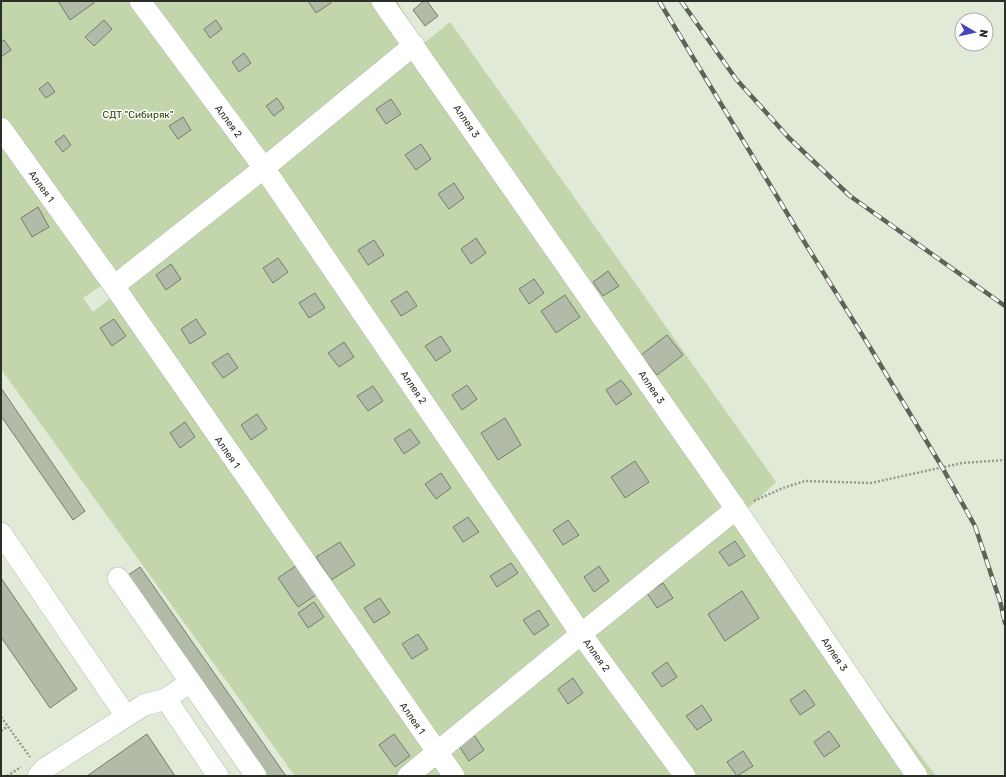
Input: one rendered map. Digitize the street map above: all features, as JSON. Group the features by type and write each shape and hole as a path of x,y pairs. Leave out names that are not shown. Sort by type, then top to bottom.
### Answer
{"lane":[{"name":"Аллея 2","path":"140,1 264,168 581,634 685,776"},
{"name":"Аллея 3","path":"382,1 736,509 917,776"},
{"path":"114,286 264,168 414,46"},
{"name":"Аллея 1","path":"1,128 114,286 454,776"},
{"path":"408,776 736,509"},
{"path":"1,533 126,716"},
{"path":"118,578 256,776"},
{"path":"39,775 44,769 126,716 144,705 166,699 190,682"},
{"path":"166,699 218,776"}],"path":[{"path":"736,509 783,488 805,481 871,483 962,463 1005,460"},
{"path":"1,716 39,775"},
{"path":"1,731 8,726"}],"green space":[{"name":"СДТ \"Сибиряк\"","path":"1,1 397,1 416,32 116,277 1,116"},
{"path":"450,22 776,482 740,516 936,776 295,776 1,369 1,146 101,286 83,298 93,312"}],"building":[{"path":"58,1 93,1 94,3 70,20"},
{"path":"308,1 330,1 331,3 316,13"},
{"path":"424,1 427,1 438,16 425,26 413,10"},
{"path":"104,20 112,29 94,46 85,37"},
{"path":"216,20 222,29 210,38 204,29"},
{"path":"4,40 11,50 2,56 1,42"},
{"path":"244,53 251,63 239,72 232,62"},
{"path":"48,82 55,92 46,98 39,89"},
{"path":"277,98 284,108 274,116 266,106"},
{"path":"391,99 401,114 386,124 376,109"},
{"path":"183,117 191,130 178,139 169,126"},
{"path":"64,135 71,145 63,152 55,142"},
{"path":"421,144 431,159 416,170 405,155"},
{"path":"454,183 464,198 449,209 438,194"},
{"path":"38,207 49,227 32,237 21,218"},
{"path":"476,238 486,253 471,264 461,249"},
{"path":"374,240 384,255 368,265 358,250"},
{"path":"278,258 288,272 273,283 263,268"},
{"path":"171,264 181,279 166,290 156,275"},
{"path":"608,271 619,286 603,296 593,282"},
{"path":"534,279 544,293 529,304 519,289"},
{"path":"407,291 417,306 401,316 391,301"},
{"path":"315,293 325,308 309,318 299,303"},
{"path":"565,295 580,317 556,333 541,311"},
{"path":"114,319 126,336 112,346 100,328"},
{"path":"196,319 206,334 190,344 181,329"},
{"path":"667,335 683,355 657,375 641,355"},
{"path":"441,336 451,351 436,361 425,346"},
{"path":"344,342 354,357 339,367 328,353"},
{"path":"228,353 238,368 223,378 212,363"},
{"path":"621,380 632,394 616,405 606,390"},
{"path":"467,385 477,399 462,410 452,395"},
{"path":"373,386 383,401 368,411 357,396"},
{"path":"1,388 85,511 73,520 1,416"},
{"path":"257,414 267,429 251,440 241,425"},
{"path":"505,418 521,445 498,460 481,433"},
{"path":"185,422 195,437 180,448 170,433"},
{"path":"410,429 420,443 404,454 394,439"},
{"path":"635,461 649,482 625,498 611,477"},
{"path":"441,473 451,488 436,499 425,484"},
{"path":"468,517 479,532 463,542 453,527"},
{"path":"568,520 579,535 563,545 553,530"},
{"path":"735,541 745,556 729,566 719,552"},
{"path":"340,542 355,565 331,580 316,557"},
{"path":"511,563 518,573 497,587 490,576"},
{"path":"297,565 316,595 298,607 278,578"},
{"path":"599,566 609,581 594,592 584,577"},
{"path":"140,567 286,776 263,776 124,578"},
{"path":"1,578 77,689 50,708 1,637"},
{"path":"663,583 673,598 657,608 647,593"},
{"path":"742,591 759,618 725,641 708,614"},
{"path":"380,598 390,613 374,623 364,608"},
{"path":"314,602 324,617 308,628 298,613"},
{"path":"539,610 549,625 534,635 523,620"},
{"path":"418,634 428,649 412,659 402,644"},
{"path":"667,662 677,677 662,687 652,673"},
{"path":"573,678 583,693 568,704 558,689"},
{"path":"805,690 815,705 800,715 790,700"},
{"path":"702,705 712,720 697,730 686,716"},
{"path":"829,731 840,746 824,757 814,742"},
{"path":"147,734 175,776 87,776"},
{"path":"394,734 410,756 395,767 379,745"},
{"path":"474,735 484,750 469,761 459,746"},
{"path":"743,751 753,766 737,776 727,762"}],"railway":[{"path":"659,1 805,243 871,349 942,467 975,526 1000,601 1005,623"},
{"path":"681,1 736,79 789,138 850,196 1005,306"}]}
